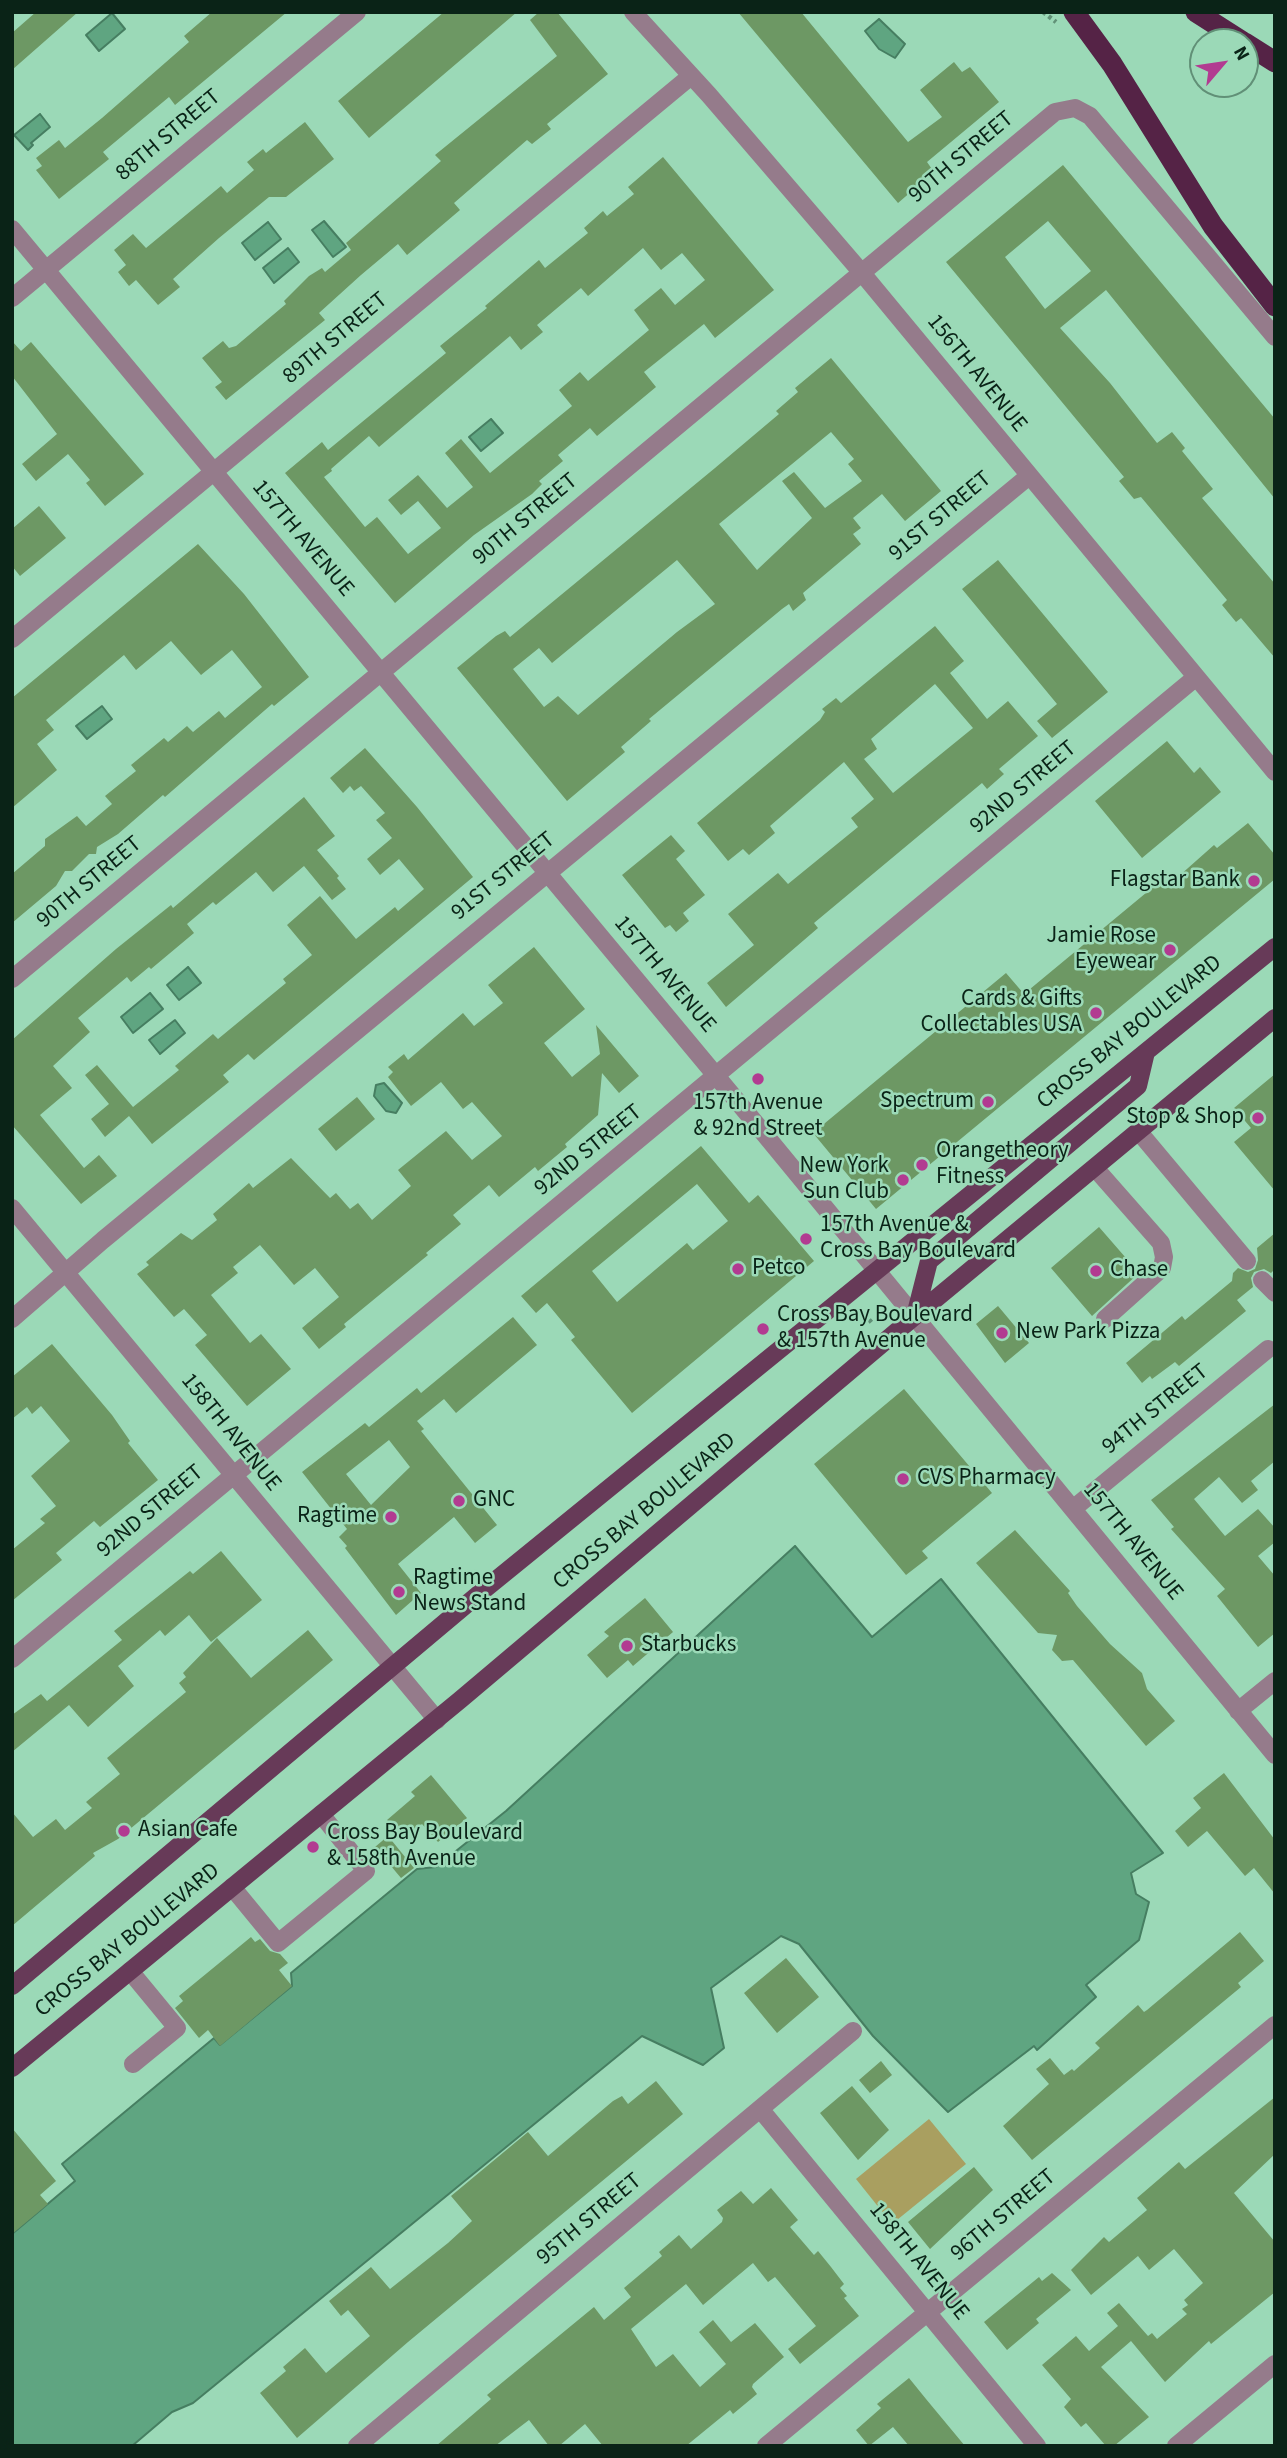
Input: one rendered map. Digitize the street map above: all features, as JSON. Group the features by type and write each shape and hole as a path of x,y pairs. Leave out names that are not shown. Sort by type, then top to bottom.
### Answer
{"highway":[{"path":"1074,12 1112,64 1213,226 1275,306"},
{"path":"1196,12 1221,28"},
{"path":"1259,52 1275,62"}],"main road":[{"name":"CROSS BAY BOULEVARD","path":"12,1986 480,1593 879,1272 1275,947"},
{"name":"CROSS BAY BOULEVARD","path":"12,2068 437,1720 915,1316 1275,1018"},
{"path":"915,1316 929,1261 1138,1086 1146,1052"}],"street":[{"name":"88TH STREET","path":"12,298 357,12"},
{"name":"156TH AVENUE","path":"633,12 862,273 1275,772"},
{"name":"89TH STREET","path":"12,639 691,76"},
{"name":"90TH STREET","path":"12,979 1049,116 1062,109 1074,108 1090,116 1275,337"},
{"name":"157TH AVENUE","path":"12,229 717,1076 1275,1755"},
{"name":"91ST STREET","path":"12,1319 124,1222 1029,476"},
{"name":"92ND STREET","path":"12,1659 1195,678"},
{"path":"1139,1132 1247,1261"},
{"path":"1095,1168 1161,1243 1164,1257 1162,1268 1105,1319"},
{"name":"158TH AVENUE","path":"12,1208 437,1720"},
{"path":"1262,1280 1275,1293"},
{"name":"94TH STREET","path":"1074,1508 1268,1349"},
{"path":"1238,1711 1275,1681"},
{"path":"232,1887 278,1943 366,1871 321,1814"},
{"path":"130,1971 177,2028 133,2064"},
{"name":"96TH STREET","path":"766,2446 1275,2025"},
{"name":"95TH STREET","path":"357,2446 853,2031"},
{"name":"158TH AVENUE","path":"761,2110 1037,2446"},
{"path":"1176,2446 1275,2364"}],"path":[{"path":"860,1308 872,1323"}],"shaded area":[{"path":"112,13 125,29 99,51 86,35"},
{"path":"879,19 905,44 895,58 879,49 865,31"},
{"path":"40,114 50,127 31,143 33,145 28,150 14,135"},
{"path":"324,221 346,247 333,257 312,230"},
{"path":"268,222 281,239 255,260 242,243"},
{"path":"288,248 299,262 274,283 263,268"},
{"path":"491,419 503,433 481,451 469,437"},
{"path":"102,706 112,719 87,739 76,726"},
{"path":"188,967 201,983 179,1000 167,985"},
{"path":"150,993 163,1009 133,1033 121,1017"},
{"path":"175,1020 185,1033 160,1054 149,1040"},
{"path":"384,1083 402,1103 396,1113 386,1111 374,1096 376,1085"},
{"path":"795,1546 872,1637 941,1579 1163,1853 1131,1873 1136,1894 1149,1902 1139,1940 1086,1985 1096,1997 1037,2050 1034,2046 948,2112 873,2036 799,1944 781,1936 711,1988 724,2048 703,2065 642,2036 193,2403 172,2412 132,2446 12,2446 12,2234 75,2181 62,2164 214,2038 220,2045 292,1986 291,1973 417,1869 436,1867 506,1811"},
{"path":"929,2119 966,2164 892,2224 856,2179"}],"building":[{"path":"36,12 78,12 12,70 12,33"},
{"path":"212,12 287,12 175,105 169,97 103,152 109,159 59,199 36,170 42,166 36,158 59,140 65,148 102,118 189,42 184,36"},
{"path":"444,12 517,12 369,138 338,101"},
{"path":"539,12 557,12 608,74 547,124 551,129 532,144 527,140 454,203 460,210 407,255 398,244 361,275 319,313 325,320 226,400 215,387 222,382 202,358 223,341 229,348 236,346 286,304 284,301 309,276 322,268 325,272 351,250 346,243 441,161 435,155 557,56 530,20"},
{"path":"738,12 801,12 908,142 942,117 920,90 954,62 962,72 970,67 999,102 927,162 934,172 898,203"},
{"path":"305,122 334,159 286,197 269,197 219,238 173,279 180,287 158,305 136,280 129,286 118,272 126,265 114,250 133,234 146,248 221,186 227,193 254,170 247,162 263,149 266,153"},
{"path":"663,157 774,290 715,338 704,324 644,372 656,387 597,436 590,428 558,455 563,461 539,481 542,484 532,494 474,535 395,603 285,473 322,442 328,450 446,353 440,346 487,308 485,306 539,260 545,268 588,233 584,228 603,211 607,216 634,194 628,187","holes":["643,248 661,270 682,253 705,280 675,305 661,288 634,310 649,330 588,381 580,372 559,390 572,406 490,473 461,439 445,453 473,487 447,508 418,475 388,500 401,515 418,501 441,528 408,554 377,517 365,527 324,477 369,436 379,447 510,336 521,350 543,332 537,325 581,288 588,296"]},
{"path":"1063,165 1275,419 1275,499 1106,290 1060,328 1110,383 1157,443 1172,432 1185,448 1182,451 1213,489 1202,498 1275,584 1275,658 1241,618 1236,622 1222,605 1227,600 1141,497 1134,499 1119,481 1124,477 946,262","holes":["1048,221 1091,271 1045,309 1005,257"]},
{"path":"12,341 21,351 31,342 144,474 105,506 86,483 90,480 68,454 36,481 22,464 57,434 12,376"},
{"path":"831,358 941,491 905,521 882,494 853,518 861,528 853,534 861,544 803,593 806,600 793,611 789,604 782,609 649,719 651,721 621,747 625,752 567,801 457,668 496,636 505,631 510,637 715,468 779,414 776,411 798,392 795,388","holes":["831,432 854,459 848,464 862,481 825,508 794,472 782,481 812,518 757,570 719,524","677,560 715,604 677,632 578,715 558,696 544,707 513,669 539,648 552,663"]},
{"path":"39,506 66,538 20,576 12,566 12,529"},
{"path":"198,544 244,594 309,677 274,706 272,704 165,797 163,795 118,834 97,847 96,854 89,854 72,871 65,871 56,886 12,923 12,874 45,846 45,839 77,816 86,826 112,804 105,796 136,771 131,765 164,738 168,742 187,726 193,732 219,711 225,718 262,687 232,650 201,675 171,641 136,670 124,655 46,720 54,730 37,744 57,770 12,808 12,698"},
{"path":"998,560 1108,692 1052,738 1037,721 1057,704 962,589"},
{"path":"935,626 964,661 950,673 987,719 1008,701 1038,736 999,769 1004,774 987,789 982,783 814,923 818,928 726,1007 707,983 754,945 728,914 778,873 788,884 858,827 851,818 874,799 844,762 770,826 775,833 749,855 743,849 728,861 697,823 820,720 825,712 822,709 836,698 841,703","holes":["935,684 973,728 893,793 864,759 877,749 871,739"]},
{"path":"1167,741 1194,773 1200,767 1221,792 1142,858 1095,801"},
{"path":"365,748 473,877 254,1060 248,1054 223,1075 229,1082 152,1144 129,1116 105,1137 91,1119 109,1104 85,1075 97,1065 133,1107 179,1070 175,1066 213,1034 218,1039 286,983 283,979 312,955 287,925 320,896 356,939 395,907 398,911 424,889 399,859 380,875 367,859 392,838 376,820 385,813 361,786 354,791 350,786 343,793 330,778"},
{"path":"304,797 335,836 317,850 339,876 337,878 346,889 332,900 304,866 273,892 256,872 216,905 213,902 187,924 194,933 151,969 149,967 131,982 127,977 78,1018 90,1032 53,1066 72,1088 40,1115 84,1168 99,1155 117,1176 81,1204 12,1125 12,1040 116,949 171,905 173,908"},
{"path":"1248,823 1275,855 1275,879 876,1209 813,1133 1006,973 1024,994 1164,878 1170,884 1214,845 1217,848"},
{"path":"671,835 685,851 676,859 705,895 683,913 689,921 676,932 670,925 665,928 622,875"},
{"path":"534,947 585,1009 544,1043 572,1077 600,1054 596,1025 639,1076 619,1093 602,1073 598,1115 565,1144 567,1147 538,1171 535,1167 499,1197 489,1185 453,1215 461,1224 426,1253 428,1255 344,1324 346,1327 319,1349 302,1328 339,1297 315,1268 294,1285 260,1245 233,1267 238,1273 211,1295 250,1343 261,1334 291,1369 247,1406 195,1345 207,1335 184,1309 174,1317 137,1274 149,1265 146,1262 181,1233 192,1240 217,1220 213,1214 249,1183 253,1188 291,1158 330,1198 336,1193 350,1209 358,1203 372,1220 411,1186 398,1170 446,1131 472,1160 502,1136 472,1102 463,1109 441,1082 411,1106 388,1077 393,1072 388,1067 404,1054 408,1060 463,1013 474,1026 503,1003 488,985"},
{"name":"Stop & Shop","path":"1275,1074 1275,1191 1234,1142 1251,1128 1234,1108"},
{"path":"357,1097 375,1119 336,1151 318,1129"},
{"path":"701,1146 749,1203 758,1195 814,1261 632,1413 571,1340 575,1337 547,1303 536,1313 521,1296","holes":["697,1184 728,1221 693,1250 687,1243 617,1302 592,1271"]},
{"name":"Chase","path":"1099,1227 1139,1273 1092,1316 1051,1268"},
{"path":"1275,1233 1275,1269 1271,1273 1264,1269 1254,1272 1251,1278 1253,1287 1237,1300 1246,1311 1179,1366 1175,1362 1142,1383 1126,1363 1182,1316 1185,1320 1232,1281 1233,1273 1238,1268 1248,1272 1255,1269 1258,1260 1257,1248"},
{"name":"New Park Pizza","path":"998,1306 1029,1343 1005,1363 976,1324"},
{"path":"513,1317 537,1345 456,1413 444,1399 417,1421 424,1429 421,1431 497,1525 475,1543 454,1517 398,1564 421,1593 396,1615 345,1548 347,1546 339,1537 347,1529 302,1472 365,1423 369,1427 417,1388 421,1393","holes":["389,1440 410,1467 371,1505 346,1474"]},
{"path":"52,1344 112,1415 130,1441 128,1443 158,1480 100,1527 94,1521 56,1553 62,1560 12,1601 12,1550 45,1523 40,1519 56,1506 31,1476 70,1441 41,1406 32,1414 27,1407 12,1419 12,1377"},
{"name":"CVS Pharmacy","path":"904,1389 992,1493 922,1551 928,1558 906,1575 814,1464"},
{"path":"1275,1404 1275,1461 1251,1481 1258,1490 1242,1503 1219,1477 1194,1499 1225,1536 1258,1509 1275,1528 1275,1542 1258,1556 1275,1576 1275,1633 1258,1647 1217,1596 1225,1589 1171,1529 1174,1527 1151,1500"},
{"path":"1015,1530 1070,1591 1068,1593 1077,1606 1110,1644 1142,1673 1147,1689 1175,1721 1146,1746 1073,1660 1062,1661 1052,1650 1057,1635 1038,1633 976,1563"},
{"path":"221,1551 262,1600 211,1642 189,1615 165,1636 160,1630 118,1666 134,1686 88,1727 69,1705 12,1752 12,1715 41,1694 47,1701 122,1640 114,1631 190,1571 193,1574"},
{"name":"Starbucks","path":"645,1598 673,1632 633,1666 628,1660 607,1678 587,1655 609,1636 604,1632"},
{"path":"308,1630 333,1660 118,1839 93,1853 95,1856 12,1926 12,1812 33,1837 56,1819 65,1830 92,1808 86,1802 120,1774 107,1758 186,1692 179,1683 186,1677 183,1673 217,1638 251,1678"},
{"path":"1224,1773 1275,1840 1275,1894 1254,1868 1245,1876 1207,1831 1188,1847 1175,1831 1201,1808 1193,1798"},
{"path":"431,1775 467,1818 438,1842 422,1824 403,1839 387,1820 415,1796 411,1792"},
{"path":"388,1836 414,1868 401,1878 375,1847"},
{"path":"1240,1932 1264,1961 1238,1983 1241,1987 1032,2160 1003,2126 1049,2084 1036,2069 1050,2058 1064,2075 1072,2069 1074,2071 1100,2048 1095,2043 1138,2005 1144,2012 1147,2010"},
{"path":"251,1937 255,1942 260,1939 270,1951 280,1954 288,1963 279,1970 292,1986 220,2046 208,2030 199,2038 175,2008 183,2001 179,1996"},
{"path":"786,1958 819,1997 777,2033 744,1993"},
{"path":"881,2061 892,2075 870,2093 859,2080"},
{"path":"656,2081 683,2114 408,2342 297,2438 260,2393 286,2371 283,2367 305,2348 326,2373 370,2336 348,2310 341,2316 329,2301 371,2267 390,2289 448,2243 472,2221 451,2196 528,2132 548,2156 613,2101 622,2096 628,2104"},
{"path":"852,2086 889,2130 858,2160 820,2113"},
{"path":"1275,2097 1275,2154 1234,2193 1275,2242 1275,2292 1211,2344 1209,2341 1165,2382 1131,2341 1101,2367 1149,2417 1114,2446 1106,2446 1086,2423 1081,2427 1064,2407 1071,2399 1042,2365 1076,2336 1089,2351 1118,2326 1107,2313 1119,2303 1148,2336 1152,2333 1157,2339 1187,2314 1182,2309 1188,2305 1184,2300 1203,2283 1174,2249 1149,2270 1138,2256 1091,2295 1071,2270 1104,2237 1109,2242 1147,2210 1137,2198 1179,2162 1185,2169"},
{"path":"12,2128 56,2181 40,2195 48,2204 12,2234"},
{"path":"974,2167 993,2190 930,2249 908,2222"},
{"path":"771,2188 798,2220 790,2227 814,2255 818,2251 831,2267 844,2284 840,2288 847,2296 844,2298 859,2316 800,2364 788,2349 816,2326 775,2277 768,2282 753,2263 703,2305 686,2284 631,2329 656,2367 673,2354 700,2387 726,2364 699,2332 713,2320 731,2342 755,2323 784,2357 753,2384 757,2394 733,2414 730,2410 686,2446 603,2446 585,2424 559,2446 549,2446 529,2420 495,2446 436,2446 491,2399 487,2395 594,2307 604,2320 631,2297 624,2288 662,2256 659,2252 679,2235 691,2249 722,2222 723,2218 717,2210 741,2191 753,2204"},
{"path":"1052,2273 1071,2290 1036,2319 1039,2323 1007,2350 984,2322 1039,2277 1042,2281"},
{"path":"909,2378 965,2446 909,2446 893,2427 869,2446 856,2430 881,2408 877,2404"}],"place":[{"name":"Flagstar Bank","path":"1254,881"},
{"name":"Jamie Rose Eyewear","path":"1170,950"},
{"name":"Cards & Gifts Collectables USA","path":"1096,1013"},
{"name":"157th Avenue & 92nd Street","path":"758,1079"},
{"name":"Spectrum","path":"988,1102"},
{"name":"Stop & Shop","path":"1258,1118"},
{"name":"Orangetheory Fitness","path":"922,1165"},
{"name":"New York Sun Club","path":"903,1180"},
{"name":"157th Avenue & Cross Bay Boulevard","path":"806,1239"},
{"name":"Petco","path":"738,1269"},
{"name":"Chase","path":"1096,1271"},
{"name":"Cross Bay Boulevard & 157th Avenue","path":"763,1329"},
{"name":"New Park Pizza","path":"1002,1333"},
{"name":"CVS Pharmacy","path":"903,1479"},
{"name":"GNC","path":"459,1501"},
{"name":"Ragtime","path":"391,1517"},
{"name":"Ragtime News Stand","path":"399,1592"},
{"name":"Starbucks","path":"627,1646"},
{"name":"Asian Cafe","path":"124,1831"},
{"name":"Cross Bay Boulevard & 158th Avenue","path":"313,1847"}]}
